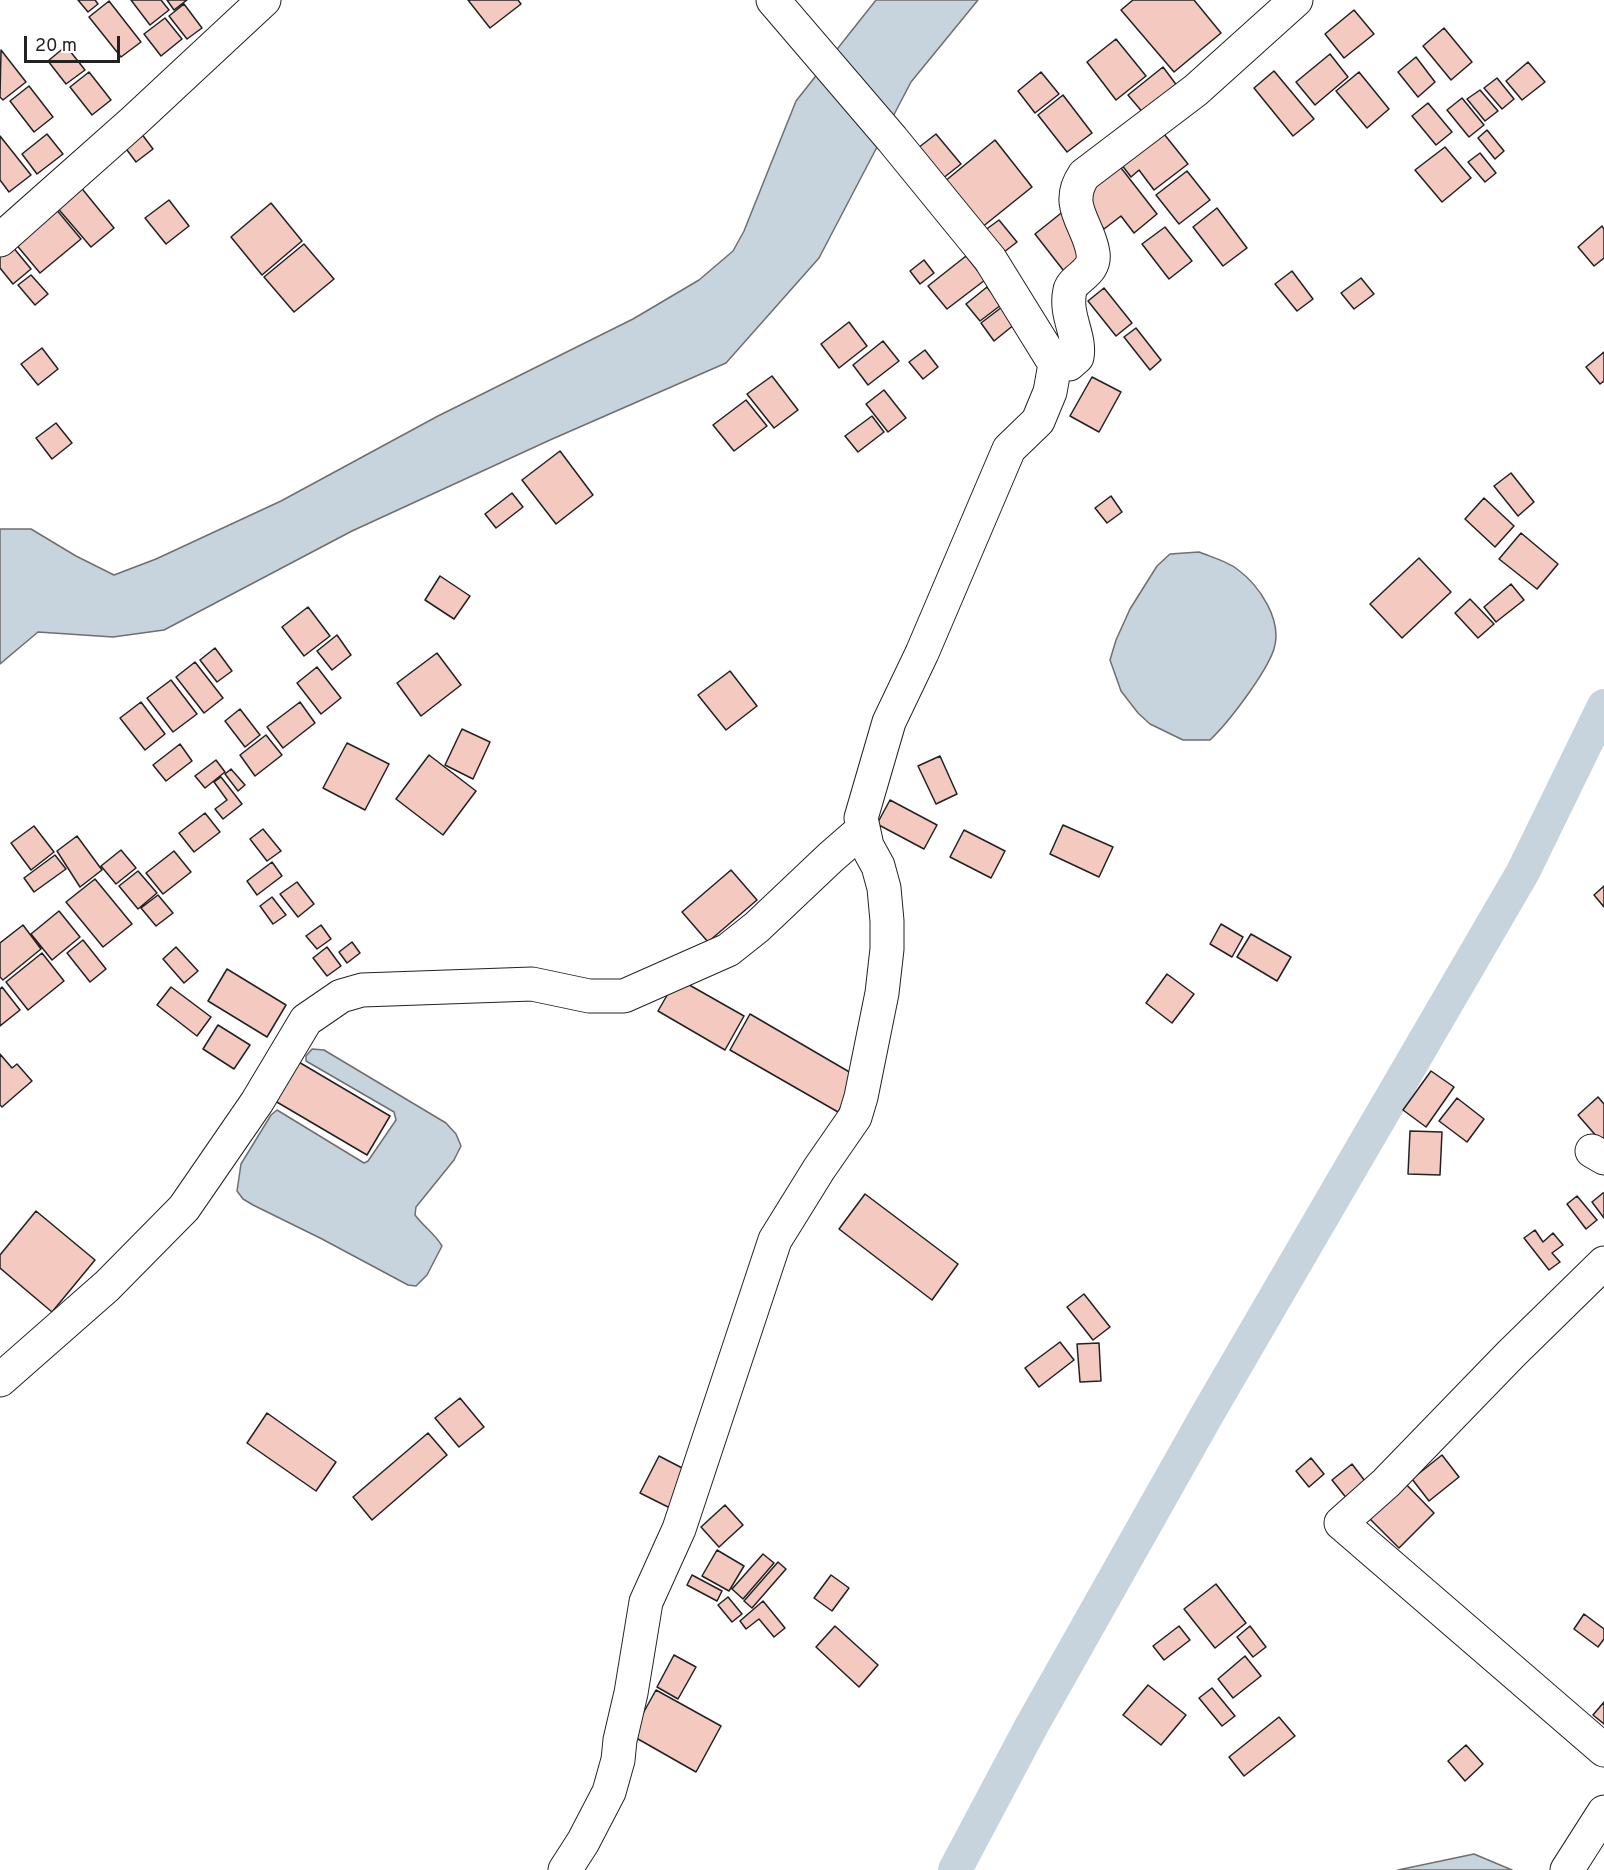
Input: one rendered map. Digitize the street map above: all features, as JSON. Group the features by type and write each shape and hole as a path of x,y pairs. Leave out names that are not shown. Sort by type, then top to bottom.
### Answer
{"street":[{"path":"0,240 134,121 264,0"},
{"path":"565,1870 583,1842 609,1792 618,1760 646,1602 679,1529 775,1240 855,1117 861,1097 882,993 887,949 884,888 878,866 867,846 861,818 890,722 1009,449 1038,422 1050,392 1055,364 990,259 892,139 773,0"},
{"path":"1055,364 1069,364 1077,357 1079,346 1074,336 1068,303 1071,286 1085,274 1094,259 1093,249 1075,196 1077,186 1084,175 1196,90 1296,0"},
{"path":"0,1380 107,1286 184,1208 257,1102 306,1020 341,996 362,990 531,984 589,996 624,996 728,950 757,927 862,830"},
{"path":"1604,1263 1511,1354 1386,1483 1341,1523 1604,1750"},
{"path":"1567,1870 1604,1812"}],"shaded area":[{"path":"876,0 978,0 911,82 819,258 726,363 550,440 352,531 164,630 113,637 38,632 0,664 0,529 31,529 76,556 114,575 156,559 281,501 438,416 633,319 699,280 733,251 744,231 796,101"},
{"path":"1199,552 1233,566 1253,584 1272,615 1276,638 1274,649 1263,671 1218,732 1210,740 1183,740 1150,724 1138,713 1121,691 1110,660 1130,609 1157,566 1170,554"},
{"path":"312,1049 324,1050 446,1123 456,1134 461,1146 454,1160 416,1207 415,1215 442,1246 427,1275 416,1286 408,1285 253,1205 243,1199 237,1191 241,1164 271,1115 277,1110 364,1163 368,1161 396,1120 394,1112 306,1061 306,1056"},
{"path":"1474,1854 1512,1870 1398,1870"}],"building":[{"path":"78,0 95,0 98,4 88,12"},
{"path":"131,0 161,0 169,10 150,25"},
{"path":"167,0 187,0 174,10"},
{"path":"468,0 518,0 521,4 490,28"},
{"path":"1133,0 1194,0 1221,33 1174,72 1121,10"},
{"path":"109,1 141,42 121,57 89,17"},
{"path":"184,4 202,28 187,39 169,16"},
{"path":"1354,10 1374,34 1344,58 1325,34"},
{"path":"165,18 182,39 161,56 144,34"},
{"path":"1444,28 1472,62 1451,80 1423,46"},
{"path":"1116,39 1146,76 1116,100 1087,62"},
{"path":"66,46 85,70 66,84 48,61"},
{"path":"1,50 26,82 3,100 0,97"},
{"path":"1330,54 1348,77 1315,105 1296,82"},
{"path":"1416,57 1435,82 1418,97 1398,72"},
{"path":"1528,62 1545,82 1522,100 1506,81"},
{"path":"1163,67 1178,87 1144,114 1128,95"},
{"path":"1274,71 1314,119 1293,136 1254,88"},
{"path":"89,72 111,100 92,115 70,87"},
{"path":"1041,72 1059,94 1035,113 1018,91"},
{"path":"1359,72 1389,109 1367,128 1336,91"},
{"path":"1497,78 1514,99 1502,109 1484,88"},
{"path":"29,86 53,117 34,132 10,101"},
{"path":"1480,90 1498,111 1485,121 1467,99"},
{"path":"1063,95 1092,133 1067,152 1038,115"},
{"path":"1462,98 1484,125 1469,137 1447,110"},
{"path":"1428,103 1452,132 1436,145 1412,116"},
{"path":"1156,124 1188,164 1154,190 1139,170 1131,177 1115,156"},
{"path":"138,129 153,149 136,162 121,142"},
{"path":"1487,130 1504,151 1495,159 1478,138"},
{"path":"47,134 63,154 37,174 22,154"},
{"path":"936,134 961,164 942,179 918,148"},
{"path":"0,136 31,175 9,192 0,180"},
{"path":"995,140 1032,187 981,228 944,182"},
{"path":"1445,147 1471,178 1442,202 1415,170"},
{"path":"1480,153 1496,173 1485,182 1468,162"},
{"path":"1118,164 1157,214 1134,233 1121,216 1104,229 1077,195"},
{"path":"1187,171 1210,200 1179,224 1156,195"},
{"path":"79,185 114,228 91,247 55,205"},
{"path":"169,200 189,226 166,244 145,218"},
{"path":"50,202 81,239 40,273 9,236"},
{"path":"271,203 302,241 262,275 231,237"},
{"path":"1217,208 1247,248 1223,266 1193,227"},
{"path":"1065,210 1085,260 1067,275 1035,234"},
{"path":"999,220 1017,242 995,259 977,236"},
{"path":"1602,226 1604,229 1604,258 1594,266 1578,247"},
{"path":"1165,227 1192,261 1169,279 1142,244"},
{"path":"304,244 334,279 294,312 264,277"},
{"path":"12,246 31,269 13,284 0,268 0,256"},
{"path":"966,256 985,280 947,309 928,286"},
{"path":"924,260 934,273 920,284 910,271"},
{"path":"1292,271 1313,299 1297,311 1275,284"},
{"path":"31,275 48,294 35,305 18,285"},
{"path":"1361,278 1374,294 1354,309 1341,293"},
{"path":"987,287 1001,305 980,321 966,304"},
{"path":"1104,288 1132,323 1116,336 1088,301"},
{"path":"1002,307 1015,324 994,341 981,323"},
{"path":"849,322 867,346 839,368 821,344"},
{"path":"1136,328 1161,360 1150,370 1124,337"},
{"path":"883,341 899,361 868,385 853,365"},
{"path":"42,348 58,369 38,385 21,364"},
{"path":"925,350 938,367 923,379 909,362"},
{"path":"1604,352 1604,381 1600,384 1586,367"},
{"path":"772,376 798,410 774,428 747,394"},
{"path":"1092,377 1121,392 1099,432 1070,416"},
{"path":"884,390 906,418 888,432 866,404"},
{"path":"746,400 767,426 734,451 713,425"},
{"path":"872,416 884,432 858,452 845,436"},
{"path":"56,423 72,443 52,459 36,438"},
{"path":"560,451 593,495 556,524 522,480"},
{"path":"1511,473 1534,502 1518,516 1494,486"},
{"path":"512,493 523,507 496,528 485,514"},
{"path":"1111,496 1122,512 1107,523 1095,508"},
{"path":"1484,498 1514,526 1495,547 1465,519"},
{"path":"1521,533 1558,564 1537,589 1499,559"},
{"path":"1419,558 1451,592 1402,638 1370,604"},
{"path":"440,576 470,596 454,619 425,600"},
{"path":"1511,584 1524,600 1496,622 1484,607"},
{"path":"1470,599 1494,624 1478,638 1455,613"},
{"path":"308,607 330,636 304,656 282,627"},
{"path":"337,635 351,655 332,670 317,651"},
{"path":"215,648 232,671 217,682 200,660"},
{"path":"437,653 461,685 421,716 397,683"},
{"path":"195,662 223,698 204,713 176,677"},
{"path":"317,667 341,698 321,714 297,683"},
{"path":"730,671 757,706 726,730 698,695"},
{"path":"171,680 197,714 173,732 147,698"},
{"path":"141,702 165,734 145,750 120,718"},
{"path":"300,702 315,723 283,748 267,727"},
{"path":"240,709 260,735 245,747 225,721"},
{"path":"462,729 490,742 473,779 445,765"},
{"path":"266,735 282,755 255,776 240,755"},
{"path":"347,743 389,764 365,810 323,788"},
{"path":"180,744 192,761 166,781 153,765"},
{"path":"429,755 476,791 443,835 396,799"},
{"path":"940,756 957,794 936,804 918,766"},
{"path":"216,760 225,772 205,788 195,776"},
{"path":"231,769 245,785 238,791 225,774"},
{"path":"221,777 242,804 223,819 215,809 227,800 214,782"},
{"path":"890,800 937,825 924,849 877,824"},
{"path":"205,813 220,832 194,852 179,833"},
{"path":"1063,825 1113,847 1099,877 1050,854"},
{"path":"34,826 54,852 31,870 11,843"},
{"path":"263,829 281,851 267,861 250,839"},
{"path":"964,830 1005,851 991,878 950,857"},
{"path":"77,836 102,870 80,887 57,851"},
{"path":"121,850 136,868 116,884 101,866"},
{"path":"174,851 191,872 163,894 146,873"},
{"path":"55,855 66,869 34,892 24,878"},
{"path":"272,862 282,876 257,895 247,881"},
{"path":"731,870 757,900 708,942 682,912"},
{"path":"138,871 157,893 138,909 119,886"},
{"path":"95,879 132,924 103,947 66,902"},
{"path":"297,882 314,904 298,917 280,894"},
{"path":"1604,886 1604,907 1594,895"},
{"path":"158,895 173,913 156,926 141,908"},
{"path":"272,897 286,915 273,924 260,906"},
{"path":"59,911 80,937 52,960 31,934"},
{"path":"1221,924 1243,937 1232,957 1210,944"},
{"path":"23,925 41,949 3,980 0,977 0,943"},
{"path":"321,925 331,939 317,949 306,936"},
{"path":"1251,934 1291,957 1277,981 1237,957"},
{"path":"83,940 106,969 90,982 67,953"},
{"path":"352,942 360,953 347,963 339,952"},
{"path":"176,947 198,971 184,983 163,959"},
{"path":"327,947 341,966 327,976 313,958"},
{"path":"42,953 64,981 28,1010 6,982"},
{"path":"227,969 286,1005 267,1037 208,1001"},
{"path":"1167,974 1194,994 1172,1023 1146,1003"},
{"path":"677,978 744,1016 725,1050 658,1011"},
{"path":"2,987 20,1010 0,1026 0,989"},
{"path":"171,987 211,1017 197,1036 157,1005"},
{"path":"750,1014 858,1077 838,1112 730,1050"},
{"path":"218,1025 250,1045 234,1069 203,1049"},
{"path":"0,1054 12,1068 17,1064 32,1081 2,1107 0,1105"},
{"path":"292,1058 390,1116 367,1155 270,1098"},
{"path":"1431,1071 1454,1087 1426,1127 1403,1110"},
{"path":"1598,1097 1604,1104 1604,1145 1578,1115"},
{"path":"1457,1098 1484,1119 1467,1142 1439,1121"},
{"path":"1410,1131 1442,1132 1440,1175 1408,1174"},
{"path":"1604,1193 1604,1218 1592,1202"},
{"path":"865,1194 958,1264 932,1300 839,1229"},
{"path":"1577,1196 1597,1220 1586,1229 1567,1204"},
{"path":"36,1211 95,1260 52,1312 0,1268 0,1255"},
{"path":"1535,1230 1543,1242 1553,1233 1563,1245 1552,1253 1560,1262 1549,1270 1524,1238"},
{"path":"1084,1294 1110,1327 1093,1340 1067,1307"},
{"path":"1060,1342 1074,1360 1039,1387 1025,1368"},
{"path":"1099,1343 1101,1381 1080,1382 1077,1344"},
{"path":"460,1398 484,1427 459,1447 435,1418"},
{"path":"267,1413 336,1462 316,1491 247,1443"},
{"path":"428,1433 447,1455 372,1520 353,1497"},
{"path":"1442,1455 1459,1477 1429,1501 1412,1479"},
{"path":"659,1456 688,1471 670,1508 640,1493"},
{"path":"1311,1458 1324,1474 1309,1487 1296,1471"},
{"path":"1352,1464 1371,1489 1352,1505 1332,1480"},
{"path":"1399,1477 1434,1513 1399,1548 1363,1512"},
{"path":"725,1505 743,1525 719,1547 701,1527"},
{"path":"717,1550 744,1566 729,1591 702,1576"},
{"path":"763,1554 774,1563 743,1599 732,1589"},
{"path":"778,1562 786,1569 752,1608 744,1601"},
{"path":"692,1575 722,1591 717,1601 687,1585"},
{"path":"831,1575 849,1588 832,1611 814,1598"},
{"path":"1216,1584 1246,1623 1215,1648 1184,1609"},
{"path":"728,1597 742,1614 732,1622 718,1605"},
{"path":"763,1601 785,1628 774,1637 759,1619 746,1629 740,1621"},
{"path":"1584,1614 1604,1629 1604,1639 1598,1647 1574,1629"},
{"path":"835,1626 878,1665 859,1687 816,1647"},
{"path":"1179,1626 1190,1640 1164,1660 1153,1646"},
{"path":"1250,1626 1266,1647 1253,1657 1237,1637"},
{"path":"674,1655 696,1667 678,1699 657,1687"},
{"path":"1245,1656 1261,1676 1233,1698 1218,1679"},
{"path":"1148,1685 1186,1715 1161,1745 1123,1715"},
{"path":"1212,1688 1235,1716 1222,1726 1199,1698"},
{"path":"656,1690 721,1726 696,1772 631,1735"},
{"path":"1604,1702 1604,1724 1593,1715"},
{"path":"1279,1717 1295,1736 1244,1776 1229,1757"},
{"path":"1466,1745 1483,1764 1465,1781 1448,1761"}],"waterway":[{"path":"955,1870 1032,1725 1208,1413 1523,872 1604,706"}]}
